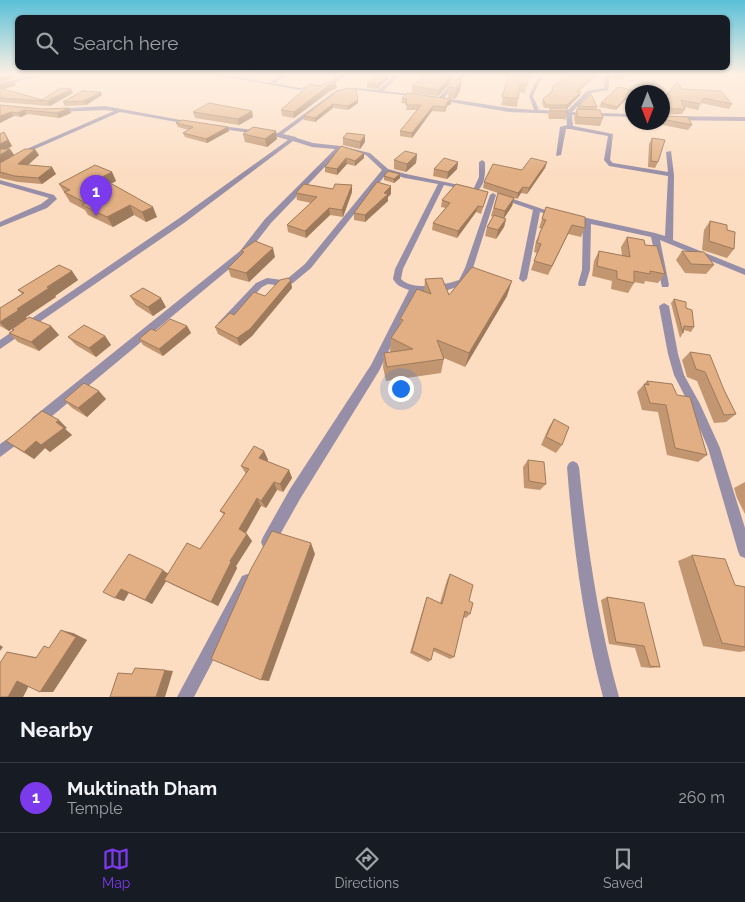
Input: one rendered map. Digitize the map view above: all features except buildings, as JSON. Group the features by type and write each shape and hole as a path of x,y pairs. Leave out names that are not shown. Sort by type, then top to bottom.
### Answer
{"street":[{"path":"55,108 52,110 105,108 201,124"},
{"path":"279,134 315,108"},
{"path":"491,108 625,116"},
{"path":"570,127 569,112 573,108"},
{"path":"1,168 33,148 118,111"},
{"path":"670,118 745,119"},
{"path":"210,126 279,134 312,145 368,154 386,170 405,176 476,190 537,210 655,235 745,272"},
{"path":"558,155 563,127 570,127 611,135 607,160 611,165 671,175"},
{"path":"0,345 181,221 294,138"},
{"path":"0,450 243,253 268,221 340,148"},
{"path":"669,152 671,175 669,241"},
{"path":"476,190 482,177 482,162"},
{"path":"219,327 259,285 267,281 282,283 290,281 308,266 386,170"},
{"path":"0,182 52,196 52,199 44,206 0,226"},
{"path":"442,182 399,269 397,279 401,284 414,289 448,287 462,282 469,268 493,195"},
{"path":"523,278 537,210"},
{"path":"582,284 586,270 587,220"},
{"path":"655,235 665,285"},
{"path":"262,554 296,494 375,368 414,289"},
{"path":"664,306 679,375 714,448 745,551"},
{"path":"573,466 580,538 599,657 611,697"},
{"path":"185,697 252,570"}],"place":[{"name":"Muktinath Dham","path":"96,216"}]}
